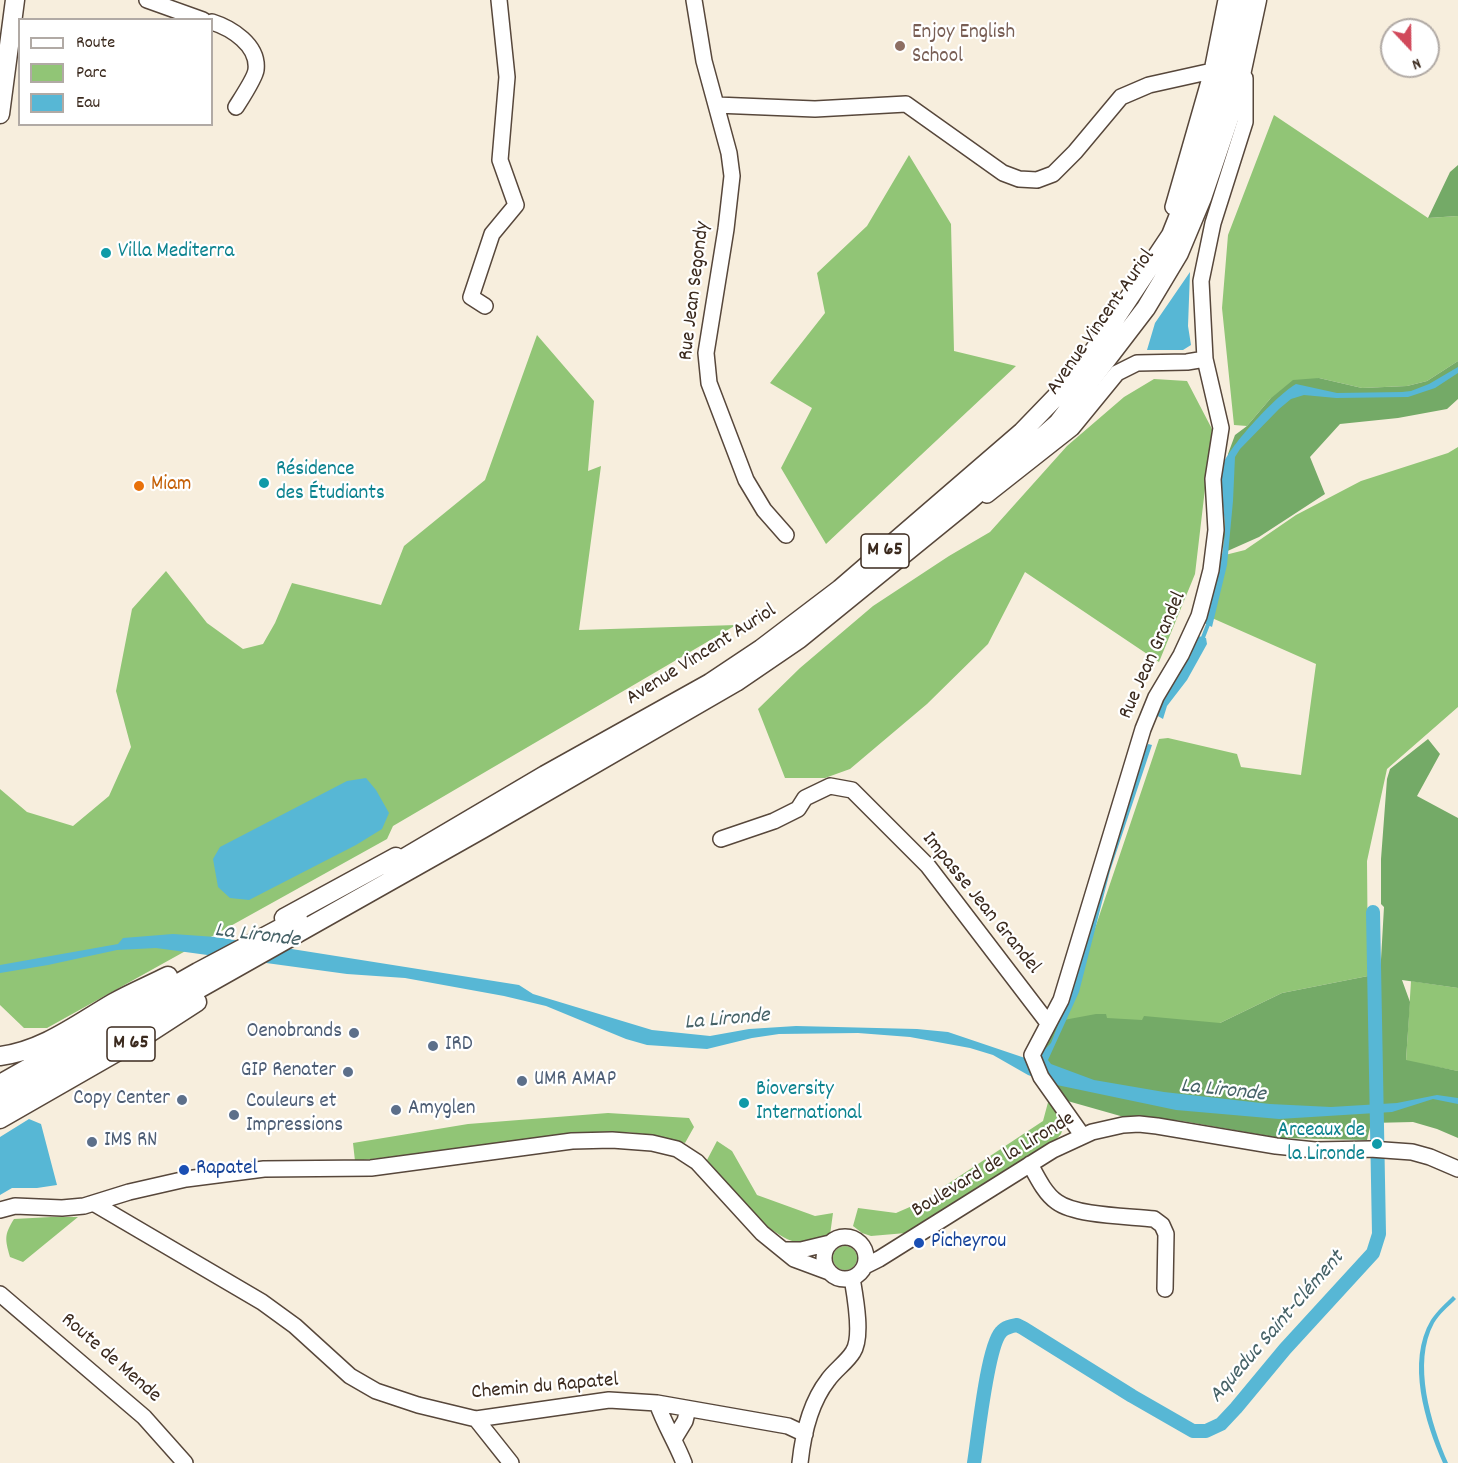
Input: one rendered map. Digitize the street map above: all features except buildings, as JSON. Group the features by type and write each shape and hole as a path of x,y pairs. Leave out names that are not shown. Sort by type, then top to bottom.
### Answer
{"main road":[{"path":"0,114 15,0"},
{"name":"Avenue Vincent Auriol","path":"208,968 249,940 315,911 710,683 770,643 840,589 1022,432 1079,373 1171,235 1203,155 1225,78 1239,0"},
{"name":"Avenue Vincent Auriol","path":"208,968 252,963 278,944 600,761 771,659 853,597 1058,423 1146,308 1179,253 1202,198 1236,98 1257,0"},
{"name":"M 65","path":"0,1119 143,1037 252,963 298,942 468,845 600,761"},
{"name":"M 65","path":"0,1056 16,1054 33,1048 116,1001 208,968"},
{"name":"M 65","path":"0,1084 208,968"},
{"name":"M 65","path":"0,1101 208,968"}],"street":[{"path":"147,0 197,18"},
{"path":"485,306 471,297 492,234 516,205 500,160 507,77 499,0"},
{"name":"Rue Jean Segondy","path":"694,0 704,61 729,153 732,176 706,353 708,383 746,480 764,510 786,536"},
{"name":"Avenue Vincent Auriol","path":"1146,274 1178,195 1212,71 1226,0"},
{"path":"213,22 228,27 245,42 254,54 256,71 236,107"},
{"name":"Rue Jean Grandel","path":"1082,1135 1037,1069 1032,1055 1061,999 1143,729 1156,697 1181,655 1199,616 1211,570 1216,530 1213,479 1221,428 1205,358 1201,281 1213,223 1245,122 1245,61"},
{"path":"716,105 815,109 906,104 1003,173 1019,179 1037,180 1053,174 1075,152 1121,97 1149,85 1212,71"},
{"name":"Avenue Vincent Auriol","path":"916,545 1006,481 1072,428 1117,374 1137,363 1187,362 1205,358"},
{"name":"Impasse Jean Grandel","path":"721,839 798,809 805,798 830,786 852,790 928,866 1048,1023"},
{"name":"Boulevard de la Lironde","path":"865,1266 1030,1164 1082,1135 1123,1125 1157,1126 1315,1150 1370,1149 1412,1152 1458,1169"},
{"path":"0,1224 8,1208 62,1208 94,1204 129,1192 186,1179 227,1173 300,1167 371,1168 572,1141 612,1140 652,1143 677,1149 697,1162 748,1218 794,1258 838,1278 852,1278 858,1275 865,1266 866,1254 861,1243 849,1237 842,1237 813,1248 785,1250"},
{"path":"1030,1164 1050,1196 1065,1206 1087,1212 1154,1219 1159,1222 1166,1234 1165,1288"},
{"name":"Chemin du Rapatel","path":"94,1204 262,1302 295,1326 350,1376 376,1391 418,1405 476,1419 609,1400 657,1403 788,1426 805,1434"},
{"name":"Boulevard de la Lironde","path":"861,1243 878,1245 907,1241"},
{"path":"829,1272 824,1254 830,1243"},
{"path":"800,1463 813,1406 822,1389 855,1349 858,1325 852,1278"},
{"name":"Route de Mende","path":"0,1294 144,1417 185,1463"},
{"path":"657,1403 663,1421 684,1463"},
{"path":"674,1439 685,1421 688,1408"},
{"path":"476,1419 511,1463"}],"green space":[{"path":"1274,115 1428,218 1458,216 1458,361 1427,381 1407,386 1362,388 1319,378 1270,399 1247,426 1234,425 1222,308 1228,235"},
{"path":"909,155 951,224 954,351 1016,366 826,544 781,468 812,408 770,383 825,313 817,273 867,226"},
{"path":"1458,165 1458,216 1428,218 1450,172"},
{"path":"537,335 594,401 588,471 601,466 579,630 736,625 393,826 387,839 47,1028 24,1028 0,1005 0,789 27,812 73,826 109,796 131,747 116,691 132,609 166,571 207,623 243,649 263,644 275,623 292,583 381,605 404,546 485,480"},
{"path":"1458,361 1458,399 1447,409 1398,418 1340,424 1310,457 1325,494 1259,537 1223,553 1228,454 1235,435 1247,426 1270,399 1293,380 1319,378 1362,388 1407,386 1427,381"},
{"path":"1154,379 1187,381 1212,429 1195,574 1159,662 1025,572 988,644 927,704 850,769 825,778 785,778 758,709 800,668 873,606 990,532 1067,446 1124,397"},
{"path":"1458,447 1458,707 1387,769 1367,861 1368,976 1282,993 1220,1023 1060,1024 1159,739 1168,738 1237,754 1241,767 1301,775 1316,664 1212,618 1221,556 1245,550 1296,515 1361,481 1448,453"},
{"path":"1428,739 1440,754 1417,796 1458,818 1458,988 1402,980 1410,1002 1406,1060 1458,1071 1458,1138 1413,1122 1371,1123 1367,1140 1280,1138 1182,1121 1124,1117 1064,1100 1037,1056 1053,1022 1106,1014 1107,1018 1142,1020 1144,1016 1220,1023 1282,993 1368,976 1380,977 1384,907 1381,904 1381,859 1387,779 1390,769"},
{"path":"1411,981 1458,988 1458,1071 1406,1061"},
{"path":"1050,1095 1066,1120 1061,1134 1052,1144 906,1233 871,1236 853,1226 858,1208 896,1213 919,1203 1043,1121"},
{"path":"608,1113 689,1118 694,1127 685,1143 639,1133 595,1132 355,1161 353,1143 468,1124"},
{"path":"717,1141 732,1151 757,1195 815,1216 833,1213 830,1235 808,1243 795,1242 766,1225 738,1198 707,1160"},
{"path":"78,1217 23,1262 10,1257 6,1237 14,1219"},
{"path":"845,1246 850,1247 856,1253 856,1263 850,1269 845,1270 840,1269 834,1263 833,1258 834,1253 840,1247"}],"water":[{"path":"1190,272 1188,326 1191,345 1183,350 1147,350 1155,323"},
{"path":"1458,367 1458,373 1435,388 1408,397 1336,398 1304,395 1291,399 1279,409 1235,457 1227,565 1212,627 1204,623 1221,560 1225,535 1221,479 1223,465 1244,433 1267,409 1296,384 1337,393 1402,392 1429,384"},
{"path":"1198,636 1206,638 1207,644 1187,680 1167,706 1163,719 1156,715 1160,705"},
{"path":"1148,744 1152,745 1110,871 1079,992 1048,1060 1051,1064 1094,1080 1164,1092 1270,1104 1331,1107 1397,1103 1437,1095 1458,1098 1458,1104 1433,1099 1392,1112 1279,1119 1176,1110 1052,1084 1028,1075 993,1055 970,1048 910,1037 858,1033 779,1034 707,1049 647,1045 626,1039 546,1006 504,996 405,978 347,974 156,948 117,950 0,973 0,965 118,944 123,938 173,934 216,937 519,985 533,994 652,1030 710,1036 749,1029 796,1026 917,1029 948,1032 1025,1058 1038,1060 1038,1056 1051,1043 1065,1007 1138,767"},
{"path":"366,778 389,813 382,829 356,845 249,900 230,898 218,887 213,859 220,847 347,781"},
{"path":"29,1119 41,1124 57,1185 12,1188 0,1195 0,1137"},
{"path":"1453,1296 1456,1299 1434,1323 1425,1356 1426,1393 1430,1412 1448,1463 1443,1463 1425,1411 1419,1373 1420,1354 1431,1320"}],"waterway":[{"path":"1202,640 1209,622"},
{"name":"Aqueduc Saint-Clément","path":"974,1463 991,1355 996,1341 1006,1328 1017,1325 1023,1328 1193,1431 1206,1431 1221,1424 1285,1349 1373,1253 1379,1234 1373,912"}],"place":[{"name":"Enjoy English School","path":"900,46"},
{"name":"Villa Mediterra","path":"106,253"},
{"name":"Résidence des Étudiants","path":"264,483"},
{"name":"Miam","path":"139,486"},
{"name":"Oenobrands","path":"354,1033"},
{"name":"IRD","path":"433,1046"},
{"name":"GIP Renater","path":"348,1072"},
{"name":"UMR AMAP","path":"522,1081"},
{"name":"Copy Center","path":"182,1100"},
{"name":"Bioversity International","path":"744,1103"},
{"name":"Amyglen","path":"396,1110"},
{"name":"Couleurs et Impressions","path":"234,1115"},
{"name":"IMS RN","path":"92,1142"},
{"name":"Arceaux de la Lironde","path":"1377,1144"},
{"name":"Rapatel","path":"184,1170"},
{"name":"Picheyrou","path":"919,1243"}],"water label":[{"name":"La Lironde","path":"257,937"},
{"name":"La Lironde","path":"727,1021"},
{"name":"La Lironde","path":"1223,1092"}]}
